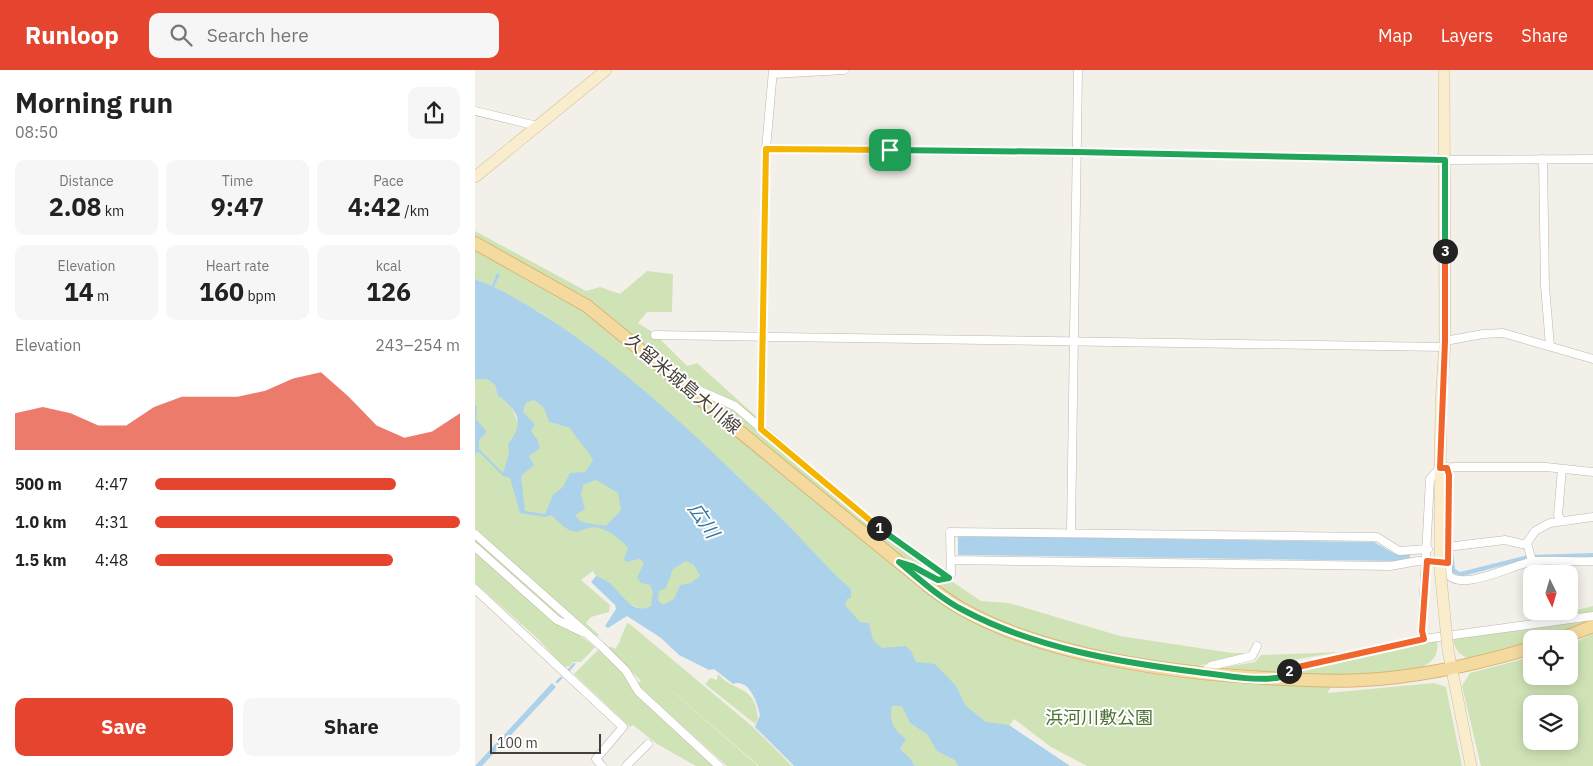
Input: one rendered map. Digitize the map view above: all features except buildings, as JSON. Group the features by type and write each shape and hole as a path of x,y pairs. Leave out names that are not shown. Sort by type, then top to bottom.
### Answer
{"main road":[{"path":"475,177 606,70"},
{"path":"1444,70 1445,344 1444,468 1440,484 1440,576 1448,650 1471,766"},
{"name":"久留米城島大川線","path":"475,243 587,306 899,562 962,609 1004,629 1058,646 1149,666 1202,673 1279,678 1363,680 1453,674 1523,651"},
{"path":"1578,632 1593,626"}],"street":[{"path":"761,429 766,149 773,72 843,70"},
{"path":"1071,532 1075,341 1077,70"},
{"path":"475,111 537,126"},
{"path":"766,149 1076,152 1445,160 1593,159"},
{"path":"1543,160 1545,296 1550,346"},
{"path":"655,335 1445,344 1483,334 1503,333 1593,359"},
{"path":"683,384 692,385 735,406 877,527 949,578"},
{"path":"1424,639 1422,631 1428,548 1430,478 1444,468 1547,467 1593,472"},
{"path":"1444,468 1448,574 1451,579 1458,581 1474,579 1532,561 1593,561"},
{"path":"1561,520 1558,515 1562,469"},
{"path":"1527,543 1535,531 1561,520 1593,517"},
{"path":"949,578 951,560 950,532 1377,537 1399,551 1428,548"},
{"path":"475,534 626,671 638,691 719,766"},
{"path":"1447,547 1505,540 1523,544 1527,543"},
{"path":"1527,543 1532,561"},
{"path":"475,546 557,620 584,632"},
{"path":"951,560 1390,566 1427,561 1448,563"},
{"path":"899,562 912,566 938,580 949,578"},
{"path":"475,589 623,727 595,759 602,766"},
{"path":"475,602 481,595"},
{"path":"1279,678 1298,667 1424,639 1593,616"},
{"path":"1202,673 1211,666 1252,656 1257,646"},
{"path":"626,766 647,744"}],"green space":[{"path":"475,231 586,291 600,287 620,294 647,271 673,274 672,312 647,312 638,323 654,333 687,366 697,363 759,419 757,422 737,405 685,379 475,238"},
{"name":"浜河川敷公園","path":"475,248 596,318 921,590 985,627 1065,654 1332,686 1327,693 1434,683 1446,687 1462,766 1087,766 1051,747 1014,719 1009,726 1070,766 915,766 910,758 900,749 890,718 885,657 737,475 599,355 541,313 494,287 500,275 497,274 492,286 475,279"},
{"path":"475,379 487,379 495,385 498,396 511,405 523,437 523,412 526,403 534,400 545,408 549,422 570,428 599,451 575,488 600,474 672,550 714,564 676,610 651,607 641,609 622,600 608,582 596,576 593,571 581,580 610,605 609,612 591,617 586,623 599,635 595,639 475,531"},
{"path":"694,388 733,408 943,577 937,577 903,560"},
{"path":"475,537 569,623 559,617 475,544"},
{"path":"475,551 547,615 595,647 581,662 573,662 570,666 564,667 538,639 475,583"},
{"path":"913,570 938,582 953,582 981,601 1009,603 1120,636 1232,653 1251,653 1194,667 1140,660 1057,641 1007,625 963,605"},
{"path":"1593,606 1593,612 1578,614 1578,610"},
{"path":"1593,620 1568,630 1523,630 1523,646 1470,659 1458,652 1453,639"},
{"path":"627,623 752,726 792,766 759,766 622,648 758,766 727,766 640,688 636,683 641,681 609,650 610,646 615,649 620,641 622,645 620,640"},
{"path":"1593,633 1593,766 1481,766 1462,686 1470,673 1523,659 1523,685 1578,685 1578,641"},
{"path":"1437,641 1437,653 1430,662 1420,668 1365,674 1294,673"},
{"path":"598,650 622,673 640,698 715,766 696,766 657,744 633,725 630,727 574,674"},
{"path":"1340,652 1292,660 1273,674 1224,671 1226,667 1255,662 1261,655"},
{"path":"718,674 724,680 749,694 756,708 758,719 755,724 705,684 710,678 717,680"}],"water":[{"name":"広川","path":"497,273 500,275 494,287 533,308 570,333 607,360 678,420 777,514 851,589 851,598 847,599 845,605 860,622 869,623 873,640 882,648 906,646 911,651 916,662 935,664 956,686 966,706 986,722 1009,725 1070,766 958,766 955,760 937,751 927,734 910,723 902,706 892,706 891,716 893,725 906,739 900,749 910,758 915,766 794,766 755,727 760,715 759,710 751,692 744,684 733,684 714,669 709,670 679,655 661,638 627,616 608,628 605,626 616,609 615,605 591,582 596,576 610,583 633,606 645,608 651,606 653,591 650,585 641,583 637,578 644,563 639,559 626,562 624,559 628,548 605,530 594,527 579,531 570,530 551,515 545,517 520,513 510,478 503,476 479,452 475,454 475,405 477,407 476,419 487,432 479,440 479,449 503,473 509,453 508,444 513,437 518,423 517,417 510,406 498,396 495,385 487,379 475,379 475,279 492,286","holes":["534,400 544,408 549,422 570,428 593,460 585,472 570,473 563,487 553,495 545,514 525,511 521,476 534,465 529,456 540,448 537,439 531,431 535,424 523,412 526,403","596,480 618,493 621,510 606,526 581,522 575,515 585,509 581,495 583,485","686,561 694,565 700,576 691,583 680,585 674,599 663,605 658,600 659,591 666,588 673,569"]},
{"path":"958,536 1374,542 1395,554 1410,554 1410,558 1395,561 958,555"},
{"path":"1451,551 1453,552 1455,569 1460,572 1528,555 1593,553 1593,558 1528,559 1463,576 1452,573"},
{"path":"552,683 556,687 482,766 475,766"}],"waterway":[{"path":"569,670 574,664"},
{"path":"557,682 561,678"}],"route":[{"path":"766,149 890,150 1445,160 1445,341 1442,372 1440,468 1447,468 1449,475 1448,563 1427,561 1422,631 1424,639 1298,667 1279,678 1221,675 1149,666 1058,646 1004,629 962,609 928,586 899,562 912,566 938,580 949,578 877,527 761,429 763,424 766,149"}]}
